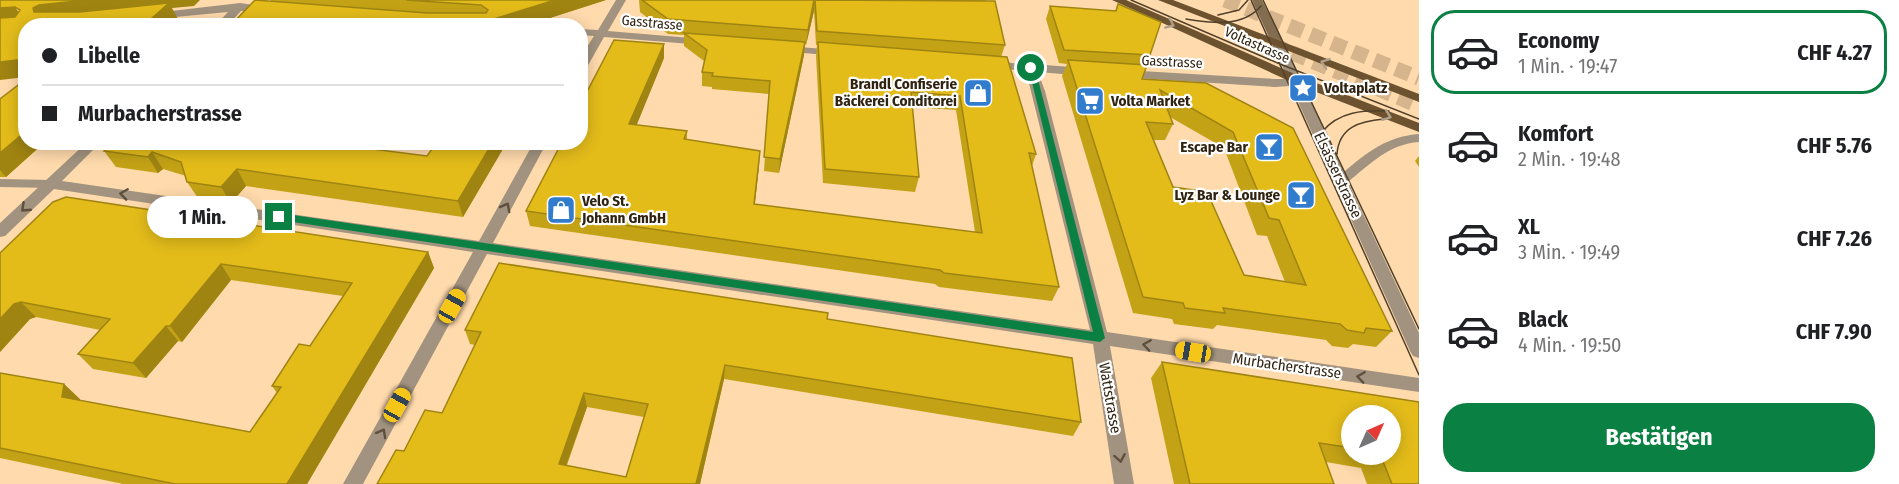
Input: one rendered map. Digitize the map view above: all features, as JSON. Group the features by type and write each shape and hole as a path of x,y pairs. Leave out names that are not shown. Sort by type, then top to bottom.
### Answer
{"main road":[{"name":"Voltastrasse","path":"1117,0 1294,78 1419,128"},
{"name":"Voltastrasse","path":"1163,0 1419,98"},
{"name":"Elsässerstrasse","path":"1257,0 1279,46"}],"street":[{"path":"588,54 621,0"},
{"path":"228,18 243,4"},
{"path":"144,17 243,4 286,11"},
{"name":"Gasstrasse","path":"588,33 716,43"},
{"name":"Elsässerstrasse","path":"1279,46 1419,351"},
{"path":"774,48 844,53"},
{"name":"Gasstrasse","path":"973,63 1275,83 1286,83 1294,78"},
{"name":"Wattstrasse","path":"1031,68 1100,338 1124,484"},
{"path":"1341,181 1390,143 1407,138 1419,138"},
{"path":"0,232 87,150"},
{"path":"353,484 537,150"},
{"name":"Murbacherstrasse","path":"51,184 1419,385"}],"lane":[{"path":"0,183 51,184"}],"building":[{"path":"0,0 86,0 39,5 33,8 34,12 80,12 169,3 152,18 18,18 18,60 0,62 0,18 15,17 20,10 15,7 0,8"},
{"path":"255,0 427,13 486,13 488,10 481,5 406,0 555,0 497,18 238,18"},
{"path":"642,0 814,0 808,30 668,19"},
{"path":"815,0 995,1 1005,45 817,31"},
{"path":"1118,4 1161,22 1150,55 1064,50 1050,6 1116,11"},
{"path":"684,33 805,42 780,159 764,157 770,81 712,76 713,73 702,72 707,50"},
{"path":"614,40 664,44 629,124 687,131 684,139 760,151 754,204 982,233 960,96 911,92 919,177 825,169 818,42 1007,57 1036,154 1029,153 1059,287 944,273 940,270 526,211 558,150 588,150 588,90"},
{"path":"1068,60 1147,65 1142,79 1206,83 1293,128 1392,331 1366,328 1364,333 1347,330 1340,324 1223,308 1225,313 1185,308 1183,303 1143,297","holes":["1160,90 1233,132 1269,218 1279,220 1306,285 1244,275 1207,192 1173,187 1146,122 1173,124"]},
{"path":"18,85 18,138 0,153 0,99"},
{"path":"380,150 427,156 431,150 488,150 458,201 237,169 221,187 187,182 181,162 152,152 148,157 104,151"},
{"path":"66,197 428,252 287,484 175,484 0,448 0,373 64,384 62,397 250,432 281,387 272,386 299,344 310,346 352,283 221,264 170,326 166,326 133,363 78,354 110,319 21,302 14,304 0,319 0,253 53,202"},
{"path":"499,263 828,313 827,319 1072,358 1081,422 725,365 696,484 377,484 396,450 404,451 425,410 442,413 481,332 465,330","holes":["584,393 648,404 626,477 559,464"]},
{"path":"1162,362 1419,402 1419,484 1392,484 1384,465 1401,465 1401,405 1341,405 1341,446 1319,443 1334,484 1190,484"}],"tunnel":[{"path":"1225,0 1419,78"},
{"path":"1271,44 1419,106"}],"tram line":[{"path":"1131,0 1280,64"},
{"path":"1218,15 1239,10 1248,0"},
{"path":"1251,0 1256,11"},
{"path":"1263,0 1296,71"},
{"path":"1256,11 1261,6"},
{"path":"1186,19 1206,22 1236,21 1256,11"},
{"path":"1256,11 1280,64"},
{"path":"1280,64 1296,71"},
{"path":"1280,64 1419,375"},
{"path":"1296,71 1419,119"},
{"path":"1296,71 1324,130"},
{"path":"1324,130 1336,120 1352,113 1389,111"},
{"path":"1337,154 1342,137 1352,127 1384,119"},
{"path":"1324,130 1419,329"}],"place":[{"name":"Voltaplatz","path":"1303,88"},
{"name":"Brandl Confiserie Bäckerei Conditorei","path":"978,93"},
{"name":"Volta Market","path":"1090,101"},
{"name":"Escape Bar","path":"1269,147"},
{"name":"Lyz Bar & Lounge","path":"1301,195"},
{"name":"Velo St. Johann GmbH","path":"561,210"}],"route":[{"path":"279,217 509,249 1100,338 1039,91 1031,68"}]}
